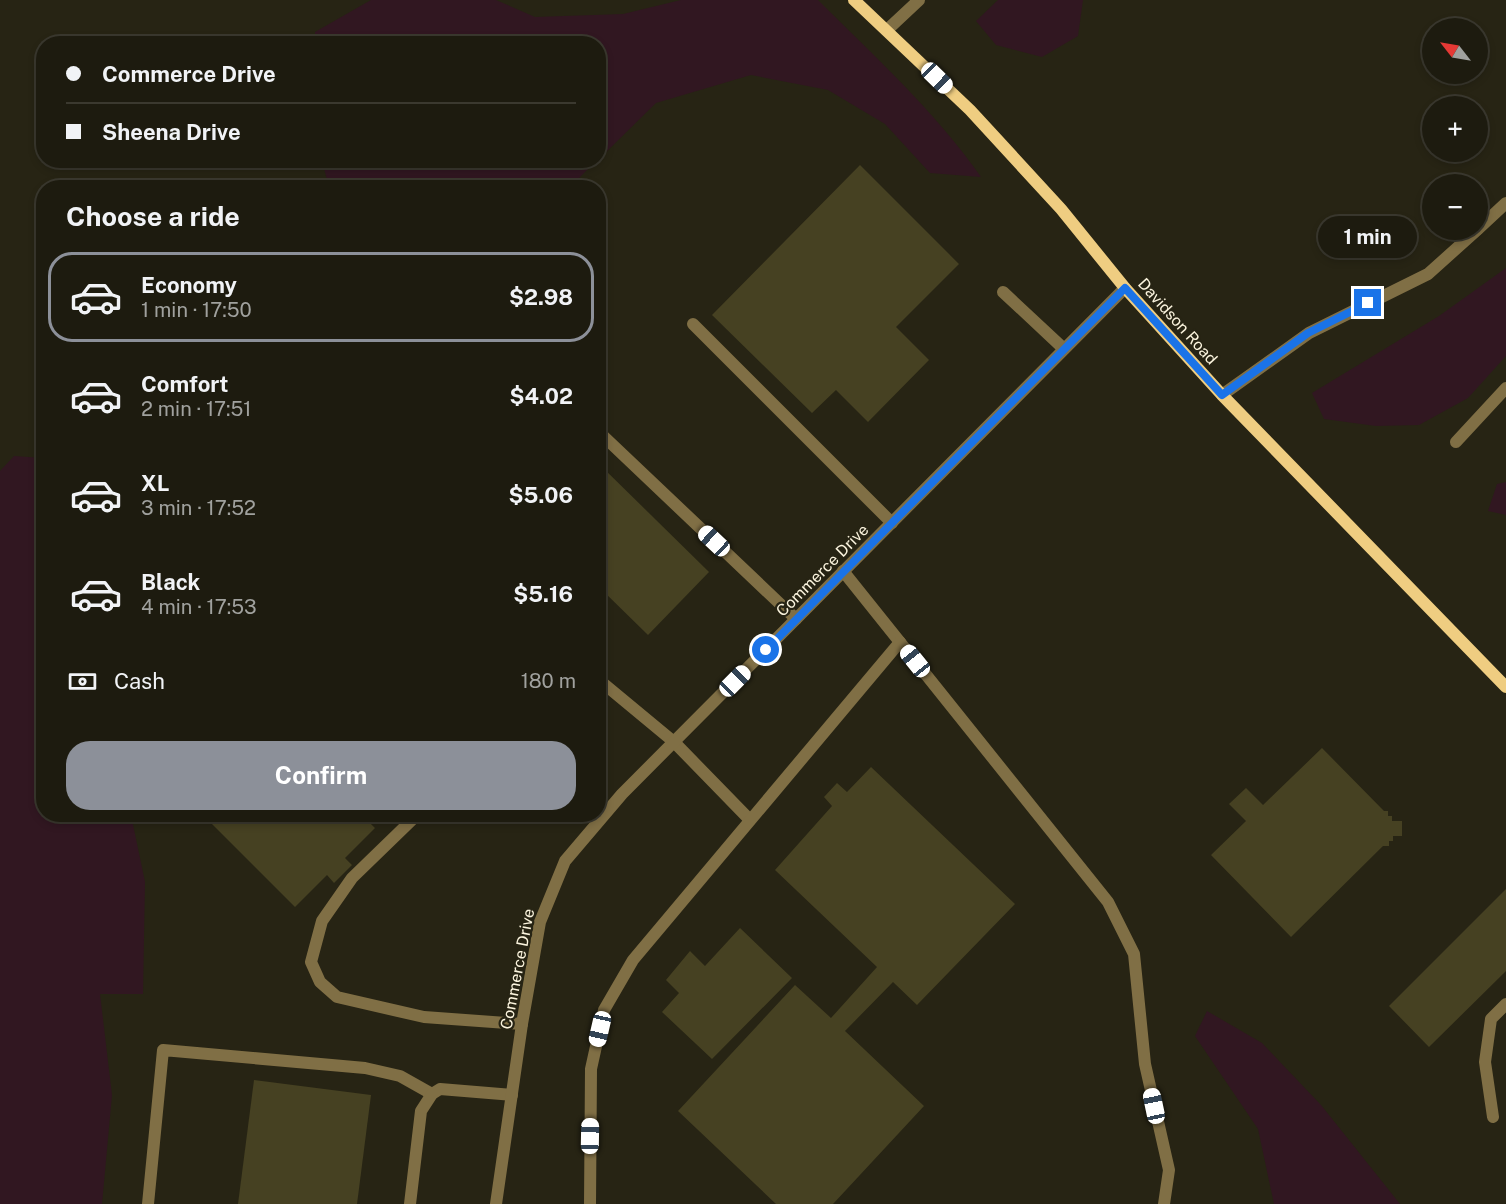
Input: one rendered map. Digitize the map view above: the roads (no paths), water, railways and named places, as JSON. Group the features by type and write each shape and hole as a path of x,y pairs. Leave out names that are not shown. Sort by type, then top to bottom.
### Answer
{"street":[{"name":"Davidson Road","path":"854,0 993,135 1061,209 1125,288 1222,395 1506,687"},
{"path":"887,30 919,0"},
{"path":"1488,219 1506,203"},
{"path":"1222,395 1308,333 1428,274 1465,240"},
{"name":"Commerce Drive","path":"606,813 622,794 1125,288"},
{"path":"1003,292 1064,349"},
{"path":"693,324 892,523"},
{"path":"1456,442 1506,388"},
{"path":"606,439 796,619"},
{"path":"843,571 1108,902 1134,954 1145,1064 1169,1170 1164,1204"},
{"path":"590,1204 591,1069 604,1010 633,960 900,642"},
{"path":"606,686 674,742 750,820"},
{"path":"410,822 352,878 322,921 311,962 320,982 337,997 424,1017 522,1024"},
{"name":"Commerce Drive","path":"496,1204 522,1024 540,922 565,861 598,822"},
{"path":"1494,1117 1485,1062 1491,1019 1506,1004"},
{"path":"148,1204 163,1050 364,1068 400,1076 432,1094"},
{"path":"410,1204 421,1111 432,1094 440,1089 512,1095"}]}
